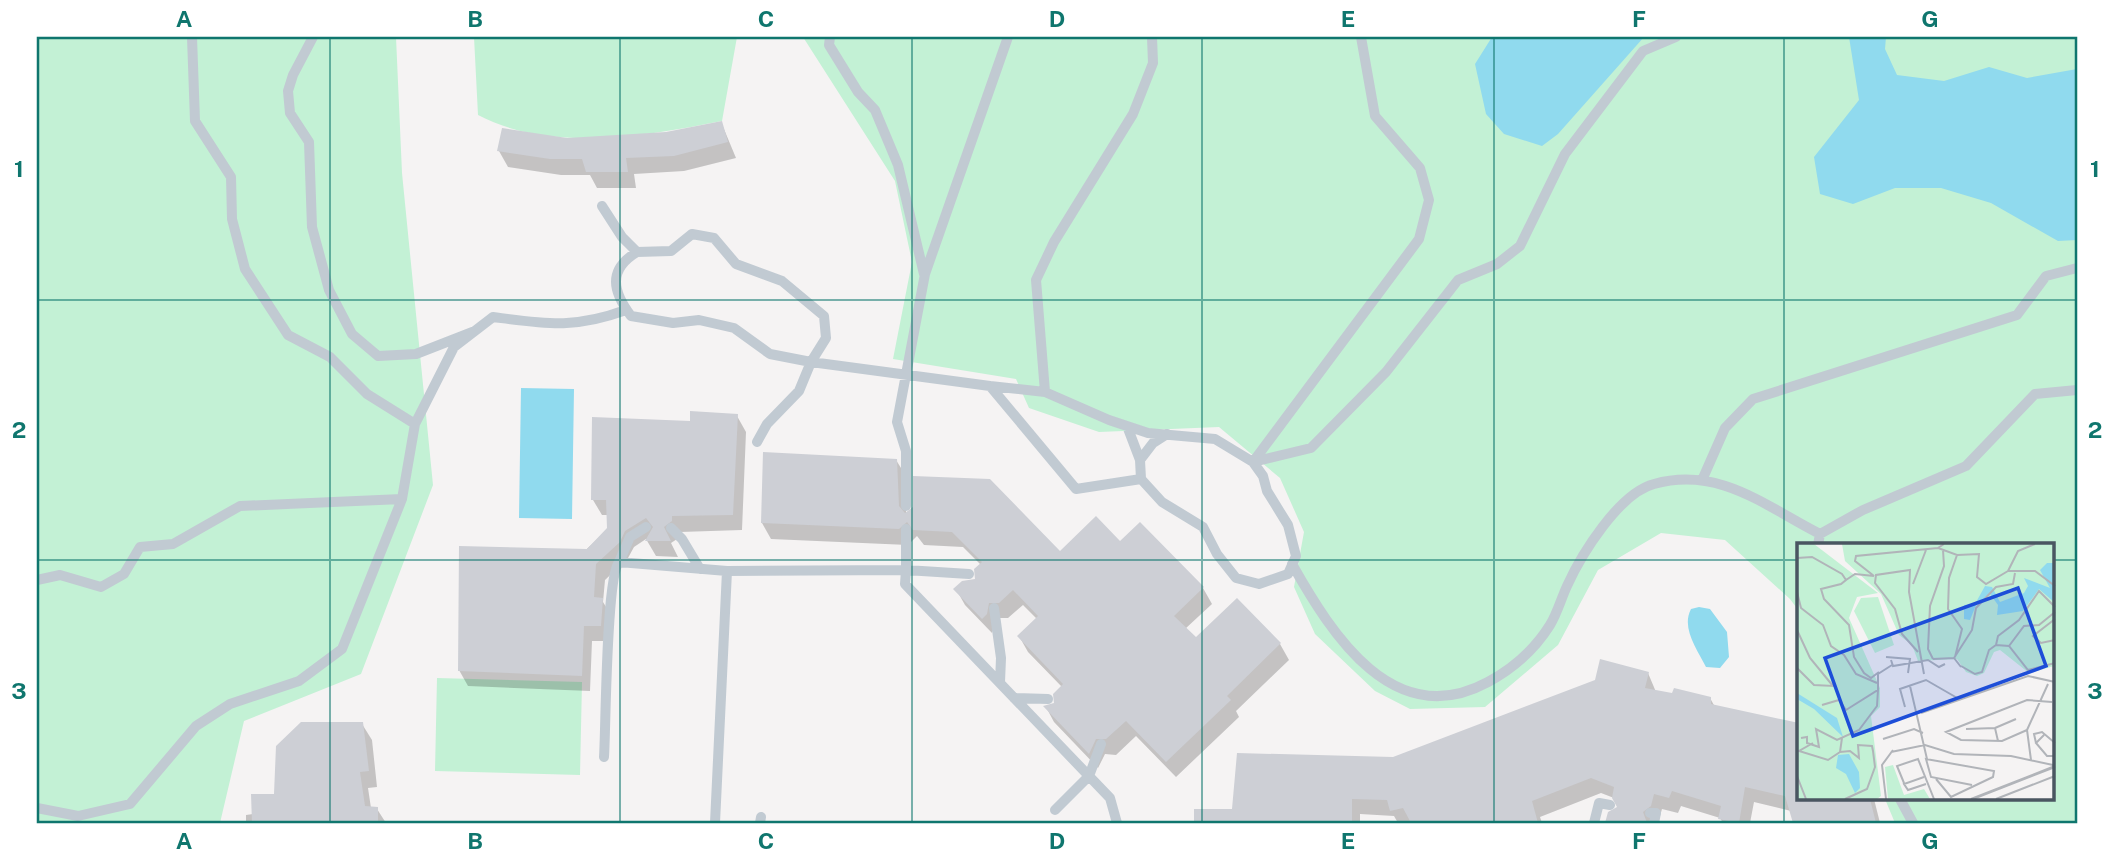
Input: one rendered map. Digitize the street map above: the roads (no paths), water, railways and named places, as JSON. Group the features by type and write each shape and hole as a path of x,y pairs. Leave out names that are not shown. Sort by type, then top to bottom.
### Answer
{"lane":[{"path":"192,37 195,121 231,177 232,219 245,269 288,335 330,356 368,394 415,424"},
{"path":"313,37 293,75 288,91 290,113 309,142 312,228 329,290 352,334 378,356 416,354 475,331"},
{"path":"830,37 829,45 858,92 875,110 898,165 925,274"},
{"path":"906,506 906,451 897,422 925,274 1009,37"},
{"path":"1045,392 1036,280 1054,242 1133,114 1153,63 1152,37"},
{"path":"1253,462 1419,239 1429,200 1420,168 1376,116 1361,37"},
{"path":"1253,462 1311,448 1386,372 1458,280 1497,264 1520,246 1565,154 1643,51 1676,37"},
{"path":"602,206 622,237 636,252"},
{"path":"757,442 767,424 799,391 811,362 826,338 824,316 782,281 736,264 713,238 692,234 671,251 636,252 624,260 615,278 617,298 631,316 673,323 699,320 734,328 770,354 811,362 1045,392 1149,433 1215,439 1253,462 1263,476 1267,491 1288,524 1296,556 1288,574 1259,584 1236,578 1217,554 1203,527 1162,502 1142,479 1140,460 1127,426"},
{"path":"1703,478 1725,428 1754,399 2017,315 2046,276 2077,268"},
{"path":"37,808 78,816 130,804 196,726 230,704 299,681 342,649 402,499 415,424 454,347 493,317 545,324 592,323 626,310"},
{"path":"990,386 1076,489 1142,479"},
{"path":"1292,564 1323,618 1358,659 1393,687 1440,697 1472,691 1511,670 1550,625 1568,584 1618,506 1652,484 1703,478 1753,496 1819,540 1863,510 1966,466 2035,394 2077,390"},
{"path":"1140,460 1153,443 1167,433"},
{"path":"37,580 60,575 101,587 124,574 140,547 173,544 240,506 402,499"},
{"path":"604,757 614,567 630,537 646,527"},
{"path":"671,528 682,539 700,569"},
{"path":"906,529 905,583 1111,798 1116,823"},
{"path":"618,562 727,571 906,570 969,574"},
{"path":"716,823 727,571"},
{"path":"993,608 1000,647 1000,682"},
{"path":"1014,698 1048,699"},
{"path":"1055,810 1089,776 1101,744"},
{"path":"1901,800 1913,823"},
{"path":"1594,823 1600,803 1610,805"}],"water":[{"path":"1492,37 1644,37 1558,134 1542,146 1504,134 1486,114 1475,64"},
{"path":"1849,37 1886,37 1885,49 1897,75 1944,81 1989,67 2027,78 2077,69 2077,240 2058,241 1991,203 1941,188 1895,188 1853,204 1820,194 1814,157 1859,100"},
{"path":"521,388 574,389 572,519 519,518"},
{"path":"1691,609 1710,609 1727,632 1729,657 1720,668 1706,667 1691,638 1688,616"}]}
